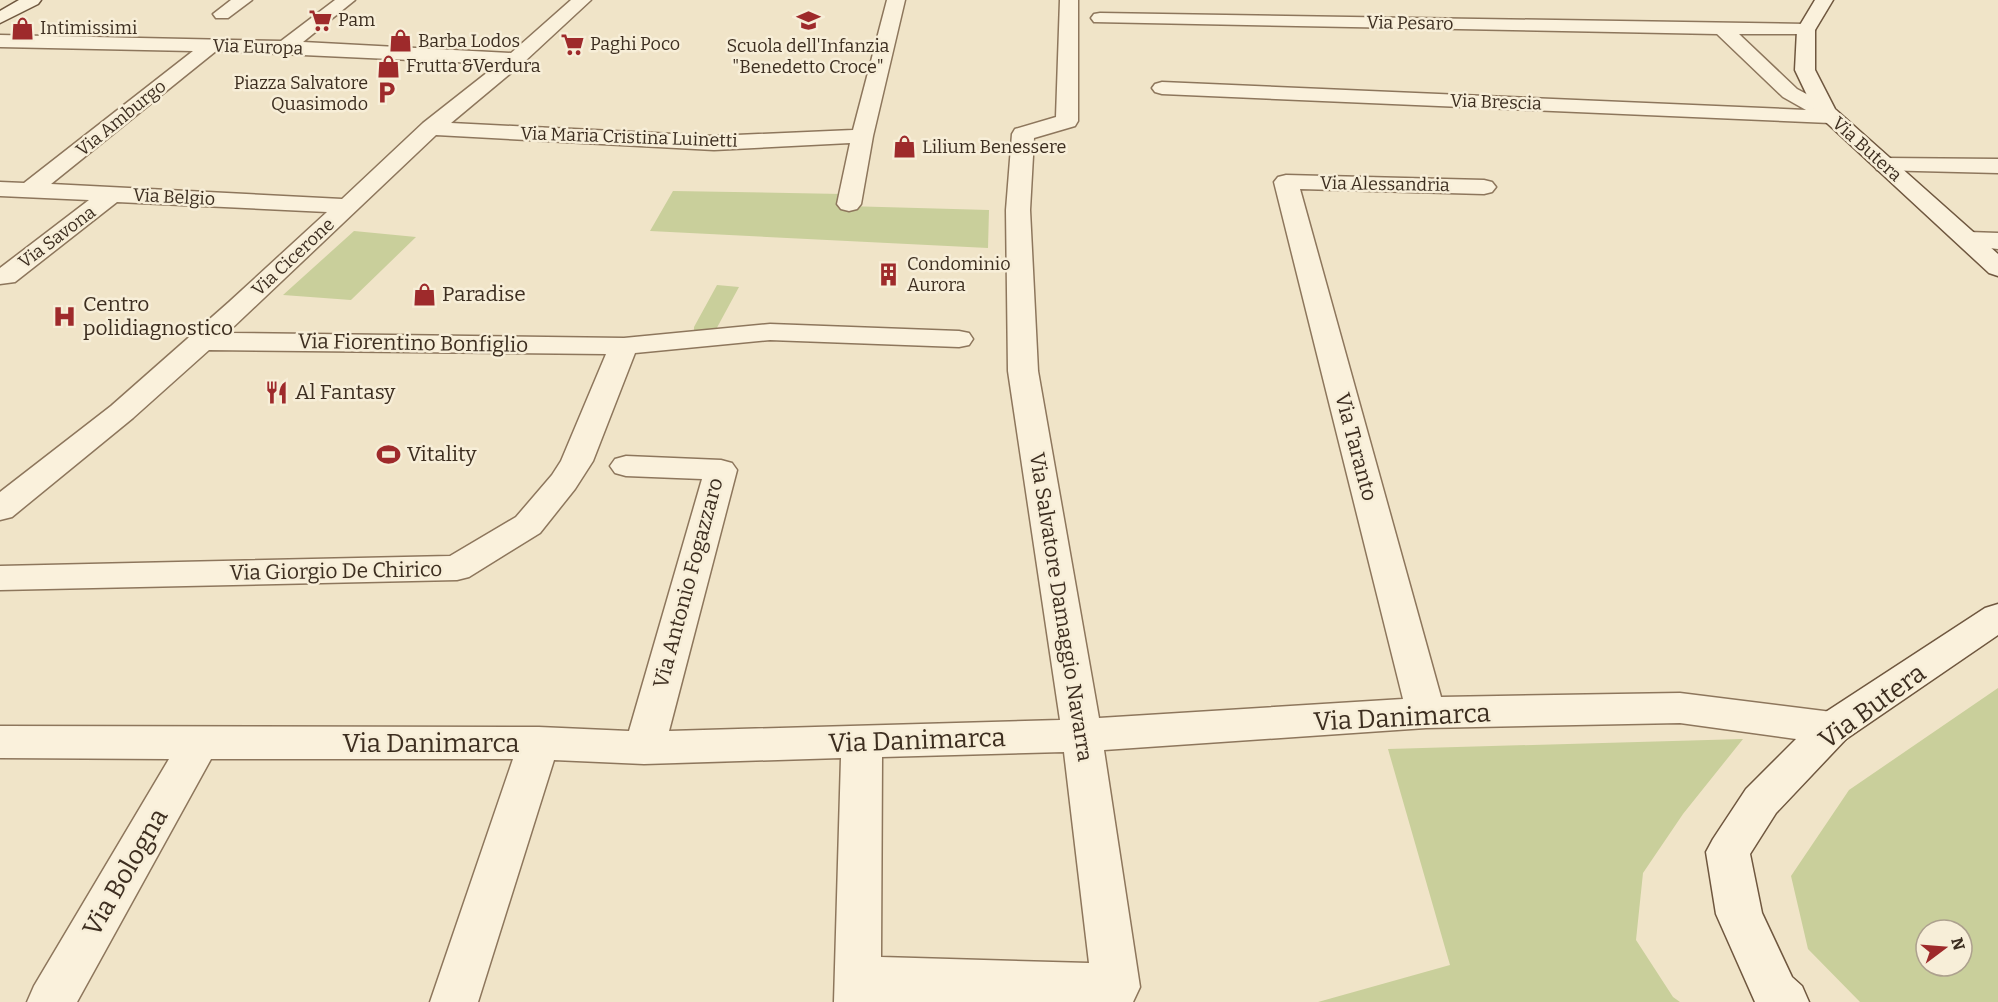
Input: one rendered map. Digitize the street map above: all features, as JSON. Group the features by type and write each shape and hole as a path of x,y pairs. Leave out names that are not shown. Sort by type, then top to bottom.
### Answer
{"street":[{"path":"0,18 32,0"},
{"path":"222,14 243,0"},
{"path":"285,47 346,0"},
{"name":"Via Cicerone","path":"0,509 112,420 203,341 431,128 516,59 582,0"},
{"path":"849,204 862,136 896,0"},
{"name":"Via Butera","path":"1824,0 1806,30 1805,70 1828,114 1998,268"},
{"name":"Via Pesaro","path":"1084,9 1806,30"},
{"name":"Via Salvatore Damaggio Navarra","path":"857,991 1116,987 1082,735 1023,371 1017,210 1023,134 1067,121 1084,9"},
{"path":"1720,28 1790,93 1828,114"},
{"name":"Via Europa","path":"0,41 285,47 516,59"},
{"name":"Via Amburgo","path":"30,190 212,45"},
{"name":"Via Brescia","path":"1162,88 1828,114"},
{"name":"Via Maria Cristina Luinetti","path":"431,128 714,143 862,136"},
{"path":"1885,165 1998,166"},
{"name":"Via Alessandria","path":"1286,182 1484,187"},
{"name":"Via Taranto","path":"1286,182 1426,713"},
{"name":"Via Belgio","path":"0,189 348,206"},
{"name":"Via Savona","path":"0,276 6,276 112,194"},
{"path":"1969,240 1998,241"},
{"name":"Via Fiorentino Bonfiglio","path":"203,341 624,346 770,332 958,339"},
{"name":"Via Giorgio De Chirico","path":"0,578 457,568 528,525 564,482 577,461 624,346"},
{"name":"Via Antonio Fogazzaro","path":"627,466 721,470 644,748"},
{"name":"Via Butera","path":"1785,1002 1775,993 1739,914 1728,852 1761,801 1832,728 1998,617"},
{"name":"Via Danimarca","path":"0,742 539,743 644,748 1082,735 1426,713 1680,708 1832,728"},
{"path":"857,991 861,741"},
{"name":"Via Bologna","path":"51,1002 199,743"},
{"path":"454,1002 539,743"}],"green space":[{"path":"673,191 843,194 846,206 989,210 988,248 650,231"},
{"path":"354,231 416,237 351,300 283,295"},
{"path":"717,285 739,287 713,335 694,331 694,327"},
{"path":"1998,688 1998,1002 1860,1002 1808,949 1791,876 1849,790"},
{"path":"1743,739 1683,814 1643,873 1636,940 1673,997 1680,1002 1318,1002 1450,965 1388,749"}],"place":[{"name":"Pam","path":"320,20"},
{"name":"Scuola dell'Infanzia \"Benedetto Croce\"","path":"808,20"},
{"name":"Intimissimi","path":"22,28"},
{"name":"Barba Lodos","path":"400,41"},
{"name":"Paghi Poco","path":"572,44"},
{"name":"Frutta &Verdura","path":"388,66"},
{"name":"Piazza Salvatore Quasimodo","path":"386,93"},
{"name":"Lilium Benessere","path":"904,147"},
{"name":"Condominio Aurora","path":"889,274"},
{"name":"Paradise","path":"424,294"},
{"name":"Centro polidiagnostico","path":"65,316"},
{"name":"Al Fantasy","path":"277,392"},
{"name":"Vitality","path":"389,454"}]}
